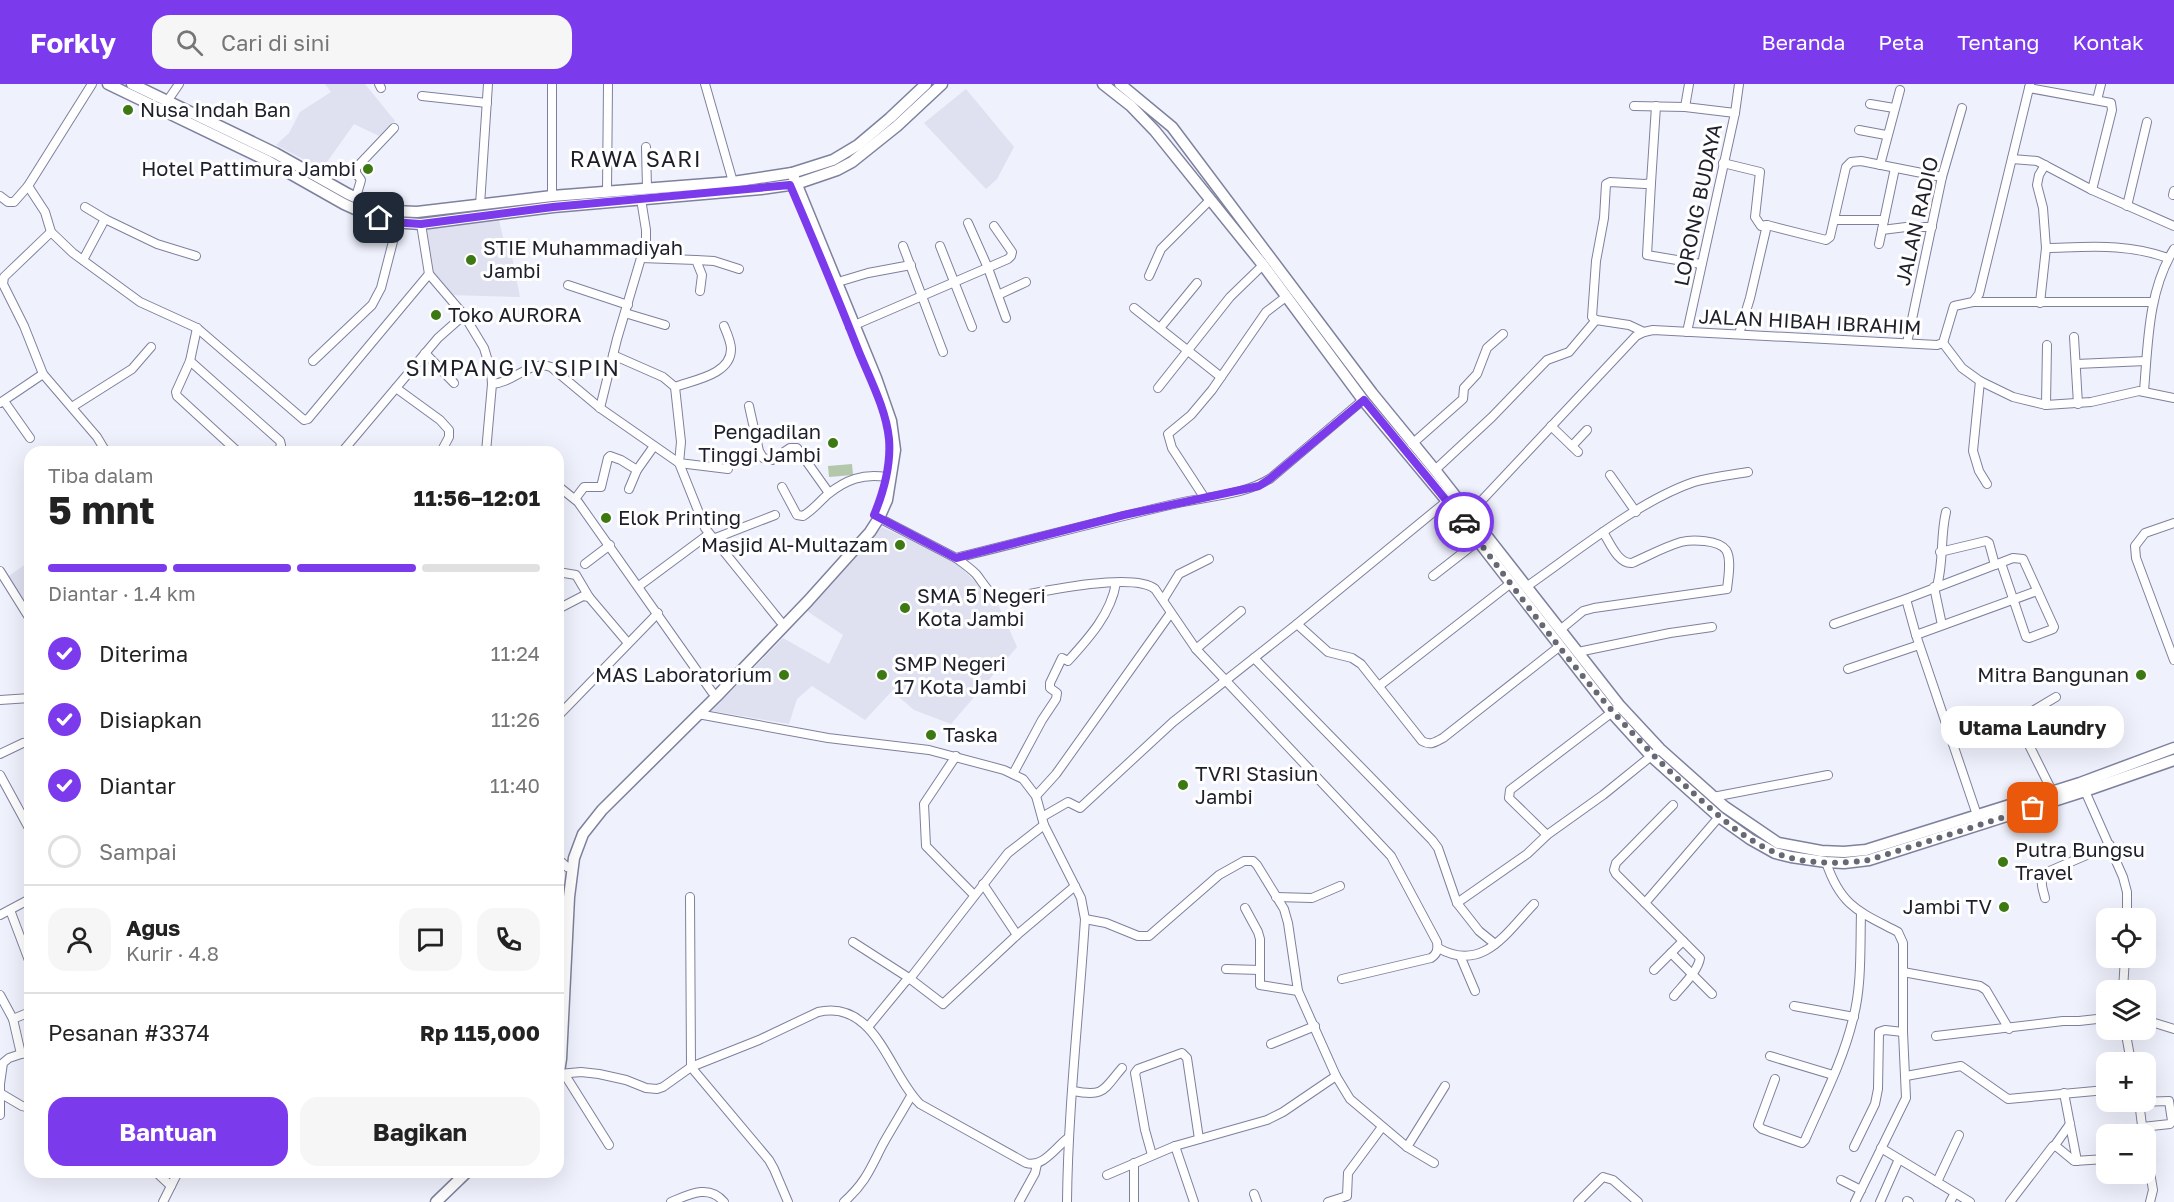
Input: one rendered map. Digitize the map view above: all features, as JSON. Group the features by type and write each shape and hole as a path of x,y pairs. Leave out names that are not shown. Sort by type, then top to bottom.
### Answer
{"main road":[{"path":"108,84 271,157"},
{"path":"132,84 168,100 310,178 366,214 398,222 421,224 480,205 552,196 792,179 833,160 858,145 926,84"},
{"path":"310,178 393,211 453,214 641,199 792,179 837,170 852,162 897,126 942,84"},
{"path":"1103,84 1131,106 1155,131 1263,265 1283,283 1287,296 1364,400 1478,540 1515,580 1526,587 1578,652 1616,709"},
{"path":"1120,84 1172,128 1283,283 1469,514 1560,646 1616,709 1719,817 1750,839 1777,848 1844,852 1866,850 1977,815 2085,791 2173,753"},
{"path":"792,179 838,282 886,422 889,450 886,477 877,516"},
{"path":"564,958 574,858 583,834 602,810 698,714 870,532 891,480 894,437 885,399 852,326 792,179"},
{"path":"564,889 572,844 586,819 780,621 806,599"},
{"path":"1656,752 1791,857 1844,863 1869,860 2032,803 2052,791 2173,753"},
{"path":"428,1202 453,1178"},
{"path":"436,1202 461,1178"}],"street":[{"path":"0,196 8,202 14,202 28,186 92,84"},
{"path":"168,100 179,84"},
{"path":"480,205 488,84"},
{"path":"552,84 552,196"},
{"path":"607,192 608,84"},
{"path":"705,84 733,182"},
{"path":"1685,107 1689,84"},
{"name":"LORONG BUDAYA","path":"1687,332 1735,112 1739,84"},
{"path":"2097,100 2101,84"},
{"path":"1973,302 1979,294 2030,86 2111,104 2112,110 2092,190"},
{"path":"1880,165 1886,135 1900,90"},
{"path":"422,96 487,103"},
{"path":"1870,104 1894,108"},
{"path":"1634,106 1685,107 1735,112"},
{"path":"1656,106 1647,255 1701,264"},
{"name":"JALAN RADIO","path":"1907,343 1942,177 1962,108"},
{"path":"2127,206 2147,122"},
{"path":"356,197 361,180 356,173 356,168 394,128"},
{"path":"1859,130 1886,135"},
{"path":"646,147 647,188"},
{"path":"2012,159 2037,161 2092,190 2174,226"},
{"path":"1723,164 1760,172 1755,218 1761,226 1767,225 1826,240 1830,237 1835,220 1846,167 1856,161 1942,177"},
{"path":"2040,303 2046,248 2043,208 2037,185 2039,175 2045,165"},
{"path":"1879,244 1895,168"},
{"path":"1435,470 1492,417 1547,360 1569,352 1596,320 1592,314 1606,185 1610,182 1651,183"},
{"path":"28,186 45,212 51,232 82,260 140,302 197,328 304,420 308,419 429,274"},
{"path":"600,408 646,241 641,199"},
{"path":"1149,276 1161,249 1210,200"},
{"path":"85,207 157,244 196,256"},
{"path":"82,260 105,219"},
{"path":"1835,220 1884,220"},
{"path":"313,361 372,305 381,288 398,222"},
{"path":"968,223 988,268 1006,318"},
{"path":"421,224 429,274 464,315 483,348 491,371 487,446"},
{"path":"1739,334 1767,225"},
{"path":"852,326 955,283 1011,256 1011,252 994,226"},
{"path":"1882,230 1932,227"},
{"path":"51,232 4,277 3,284 24,326 43,374 98,437 103,446"},
{"path":"903,246 943,352"},
{"path":"940,246 972,327"},
{"path":"2046,248 2123,247 2168,258"},
{"path":"2144,391 2153,302 2160,276 2174,249"},
{"path":"641,258 714,261 739,269"},
{"path":"696,260 702,275 700,291"},
{"path":"838,282 868,273 911,265"},
{"path":"1158,388 1230,297 1263,265"},
{"path":"998,295 1026,282"},
{"path":"1160,328 1197,283"},
{"path":"568,285 665,325"},
{"path":"1204,497 1172,448 1168,434 1191,415 1221,377 1266,312 1287,296"},
{"path":"1973,302 2153,302"},
{"name":"JALAN HIBAH IBRAHIM","path":"1596,320 1629,325 1644,332 1653,330 1937,345 1943,343 1954,306 1973,302"},
{"path":"1134,308 1221,377"},
{"path":"347,446 438,338 464,315"},
{"path":"675,387 706,377 724,366 731,350 724,326"},
{"path":"197,328 189,361 176,392 177,396 231,446"},
{"path":"1469,514 1636,336 1644,332"},
{"path":"1412,444 1463,399 1464,388 1477,374 1487,348 1503,334"},
{"path":"2074,337 2078,404"},
{"path":"1943,343 1962,368 1980,381 2013,397 2046,405 2078,404 2144,391 2174,398"},
{"path":"2046,405 2047,345"},
{"path":"72,407 132,369 151,347"},
{"path":"425,353 454,383"},
{"path":"613,355 663,377 675,387 681,442 679,463 697,509 711,536 780,621"},
{"path":"189,361 280,441 281,446"},
{"path":"2076,364 2146,361"},
{"path":"492,384 503,382 543,364 551,367 600,408 679,463 728,469"},
{"path":"30,438 2,402 43,374"},
{"path":"1980,381 1973,451 1979,471 1987,484"},
{"path":"396,388 441,420 449,430 449,437 444,446"},
{"path":"956,558 1204,497 1259,486 1364,400"},
{"path":"749,406 759,452 763,458 772,460 790,448 797,448 829,493"},
{"path":"1551,426 1575,449 1587,430"},
{"path":"629,489 637,470 654,446"},
{"path":"575,499 584,487 601,487 610,456 637,470"},
{"path":"1526,587 1603,532 1636,512 1693,483 1748,472"},
{"path":"782,487 797,515 801,516 807,514 829,493 864,475 886,477"},
{"path":"1610,475 1636,512"},
{"path":"564,491 575,499 610,546 712,692"},
{"path":"868,1027 1008,853 1043,821 1068,802 1080,808 1173,722 1447,501"},
{"path":"1942,625 1936,587 1942,563 1940,552 1946,512"},
{"path":"639,586 711,536 775,515"},
{"path":"877,516 956,558 974,572 991,594 998,599 1005,600 1070,586 1116,583 1149,585 1155,589 1196,649 1387,852 1398,866 1437,942 1438,948 1431,958 1342,979"},
{"path":"2174,523 2145,532 2135,546 2136,558 2174,660"},
{"path":"1560,630 1583,611 1594,608 1727,588 1729,557 1726,550 1720,546 1710,542 1682,541 1632,563 1626,563 1603,532"},
{"path":"1433,576 1478,540"},
{"path":"1834,624 1906,599 1936,587 1998,564 2013,558 2023,559 2054,627 2053,630 2026,637 2013,600 1998,564 1989,543 1986,541 1940,552"},
{"path":"585,564 610,546"},
{"path":"1163,600 1179,574 1209,559"},
{"path":"0,571 24,610"},
{"path":"564,573 576,575 589,597 628,644"},
{"path":"1379,686 1515,580"},
{"path":"1013,774 1056,699 1057,693 1050,688 1050,683 1062,658 1068,661 1106,612 1116,583"},
{"path":"1916,635 2037,591"},
{"path":"564,606 583,596 589,597"},
{"path":"1906,599 1919,645 1977,815"},
{"path":"1196,649 1241,610"},
{"path":"564,710 658,613"},
{"path":"1036,796 1056,774 1170,614"},
{"path":"1297,624 1328,652 1356,660 1422,741 1428,744 1434,743 1560,646"},
{"path":"1578,652 1712,627"},
{"path":"1848,669 1919,645"},
{"path":"1254,658 1432,840 1438,848 1457,903 1479,931 1496,944"},
{"path":"2052,791 2019,725 2021,718 2056,697"},
{"path":"0,700 24,698"},
{"path":"1547,835 1515,806 1509,798 1510,790 1616,709"},
{"path":"698,714 828,738 929,750 956,756 1013,774 1023,779 1036,796 1043,821 1057,842 1084,907 1085,919 1068,1138 1067,1202"},
{"path":"0,754 24,743"},
{"path":"1457,903 1527,854 1547,835 1603,795 1656,752"},
{"path":"956,756 924,804 926,846 974,895"},
{"path":"0,774 4,790 24,821"},
{"path":"1713,797 1828,775"},
{"path":"2085,791 2110,845 2127,892 2127,908"},
{"path":"1673,805 1616,863 1614,870 1700,958 1692,974 1674,996"},
{"path":"1645,903 1719,817"},
{"path":"2045,898 2041,885 2045,873 2110,845"},
{"path":"1085,919 1106,923 1138,936 1149,936 1208,883 1245,861 1253,861 1284,909 1298,991 1336,1076 1350,1099 1407,1147 1434,1163"},
{"path":"1826,862 1831,877 1846,902 1860,914 1902,936 1906,1098 1855,1202"},
{"path":"564,864 567,867"},
{"path":"983,884 1017,935"},
{"path":"853,942 909,978 943,1004 1017,935 1075,886"},
{"path":"1276,897 1312,898 1340,886"},
{"path":"690,897 691,1066 769,1160 788,1202"},
{"path":"0,915 24,902"},
{"path":"1438,948 1461,958 1474,956 1496,944 1534,904"},
{"path":"1245,908 1258,932 1260,985 1298,991"},
{"path":"10,910 24,947"},
{"path":"1775,1079 1758,1125 1762,1129 1802,1143 1806,1140 1833,1075 1854,1017 1859,972 1860,914"},
{"path":"1654,970 1683,941"},
{"path":"1671,953 1712,994"},
{"path":"1461,958 1474,991"},
{"path":"1226,969 1260,970"},
{"path":"1903,972 1980,986 1986,990 2009,1029"},
{"path":"0,995 13,1019 24,1048"},
{"path":"1794,1006 1854,1017"},
{"path":"564,1075 581,1072 599,1074 657,1089 691,1066 759,1040 818,1012 827,1010 842,1013 860,1021 875,1034 912,1096 920,1104 1026,1163 1037,1164"},
{"path":"13,1019 24,1014"},
{"path":"1936,1036 2063,1021 2096,1019"},
{"path":"2156,1023 2174,1029"},
{"path":"1271,1044 1315,1026"},
{"path":"1854,1147 1875,1104 1878,1089 1879,1032 1885,1030 1903,1032"},
{"path":"1152,1155 1140,1109 1135,1073 1138,1069 1182,1053 1187,1058 1199,1139"},
{"path":"0,1115 3,1063 9,1058 24,1054"},
{"path":"1770,1056 1833,1075"},
{"path":"1906,1076 1960,1066 2008,1099 2096,1091"},
{"path":"1073,1091 1098,1093 1122,1068"},
{"path":"1107,1174 1175,1146 1267,1120 1283,1112 1336,1076"},
{"path":"564,1080 609,1145"},
{"path":"1407,1147 1445,1086"},
{"path":"0,1094 24,1106"},
{"path":"2064,1094 2076,1161"},
{"path":"844,1202 857,1191 871,1171 882,1147 912,1096"},
{"path":"2156,1101 2169,1101 2172,1120 2170,1124 2156,1128"},
{"path":"2010,1202 2070,1124"},
{"path":"1328,1202 1348,1199 1348,1173 1382,1127"},
{"path":"1937,1182 1959,1135"},
{"path":"1019,1202 1035,1173 1037,1164 1068,1138"},
{"path":"2055,1145 2071,1160 2096,1160"},
{"path":"1175,1146 1194,1202"},
{"path":"1881,1148 1970,1202"},
{"path":"1880,1202 1899,1159"},
{"path":"1134,1163 1134,1202"},
{"path":"1578,1202 1603,1177 1613,1180 1638,1202"},
{"path":"162,1178 171,1186"},
{"path":"163,1202 175,1178"},
{"path":"1841,1180 1862,1190"},
{"path":"2150,1202 2153,1190 2152,1184"},
{"path":"671,1202 706,1191 714,1193 724,1202"},
{"path":"1950,1202 1955,1193"}],"shaded area":[{"path":"325,84 365,84 395,121 379,136 354,124 322,169 276,145 289,133 300,112 331,92"},
{"path":"966,89 1014,147 997,179 986,189 924,123"},
{"name":"STIE Muhammadiyah Jambi","path":"499,220 505,246 510,246 520,297 449,295 432,273 427,228"},
{"name":"SMA 5 Negeri Kota Jambi","path":"882,527 953,560 998,604 1017,647 951,724 914,710 892,691 865,720 812,686 797,699 789,724 712,711 783,638 829,664 843,635 807,611"},
{"path":"24,565 24,602 6,578"}],"green space":[{"path":"852,464 853,475 829,477 828,466"}],"way so far":[{"path":"1464,522 1612,713 1652,756 1719,817 1775,853 1826,862 1844,863 1869,860 2033,808"}],"place":[{"name":"Nusa Indah Ban","path":"128,110"},
{"name":"Hotel Pattimura Jambi","path":"368,169"},
{"name":"STIE Muhammadiyah Jambi","path":"471,260"},
{"name":"Toko AURORA","path":"436,315"},
{"name":"Pengadilan Tinggi Jambi","path":"833,443"},
{"name":"Elok Printing","path":"606,518"},
{"name":"Masjid Al-Multazam","path":"900,545"},
{"name":"SMA 5 Negeri Kota Jambi","path":"905,608"},
{"name":"MAS Laboratorium","path":"784,675"},
{"name":"SMP Negeri 17 Kota Jambi","path":"882,675"},
{"name":"Mitra Bangunan","path":"2141,675"},
{"name":"Taska","path":"931,735"},
{"name":"TVRI Stasiun Jambi","path":"1183,785"},
{"name":"Utama Laundry","path":"2033,808"},
{"name":"Putra Bungsu Travel","path":"2003,862"},
{"name":"Jambi TV","path":"2004,907"}],"district":[{"name":"RAWA SARI","path":"636,159"},
{"name":"SIMPANG IV SIPIN","path":"513,368"}],"route":[{"path":"379,218 391,222 421,224 553,207 790,185 871,380 886,422 889,437 888,465 881,498 874,515 956,558 1124,515 1259,486 1364,400 1464,522"}]}
